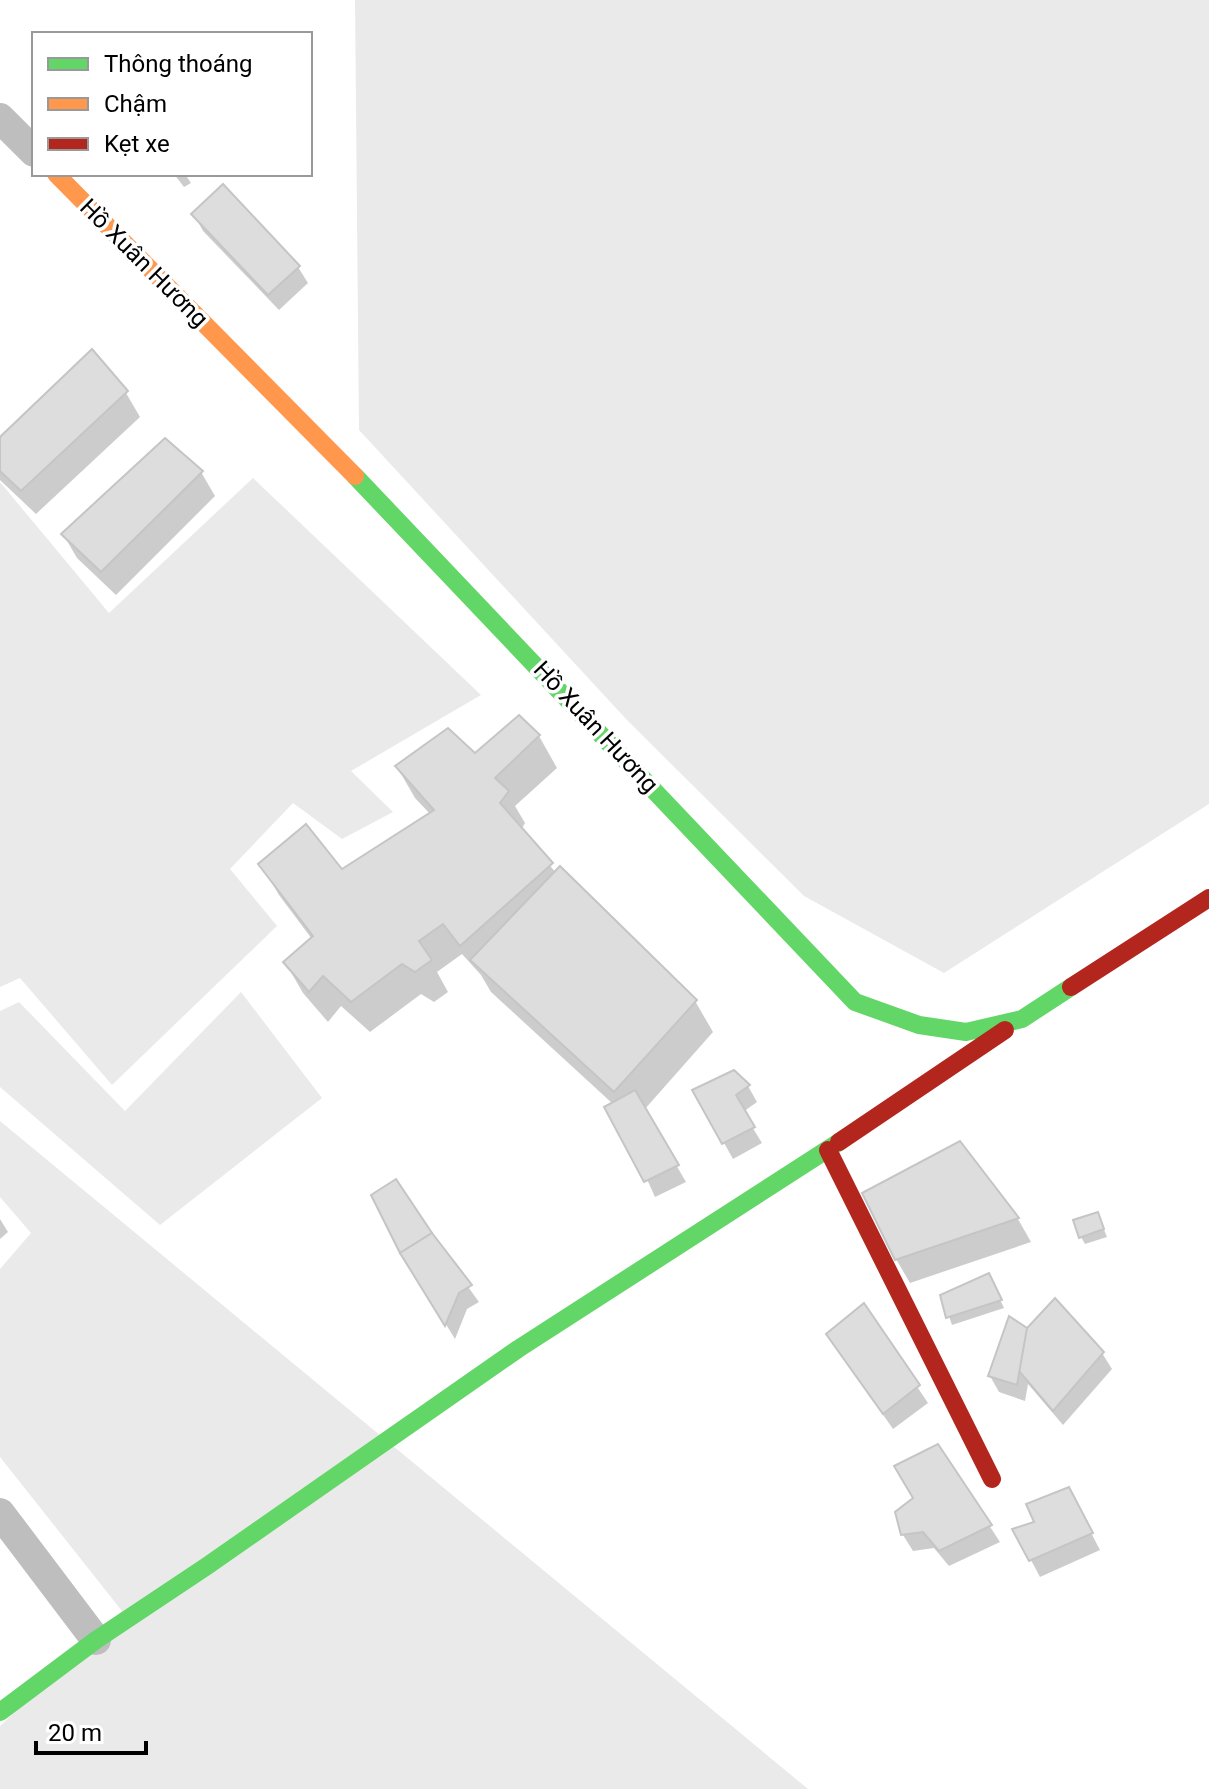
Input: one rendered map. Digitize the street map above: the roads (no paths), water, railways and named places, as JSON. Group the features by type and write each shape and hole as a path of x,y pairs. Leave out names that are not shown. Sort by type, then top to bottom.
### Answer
{"street":[{"path":"0,118 32,150"},
{"name":"Hồ Xuân Hương","path":"58,176 414,536 855,1002 919,1025 966,1032 1022,1019 1209,898"},
{"path":"0,1712 96,1640 518,1349 828,1150 1022,1019"},
{"path":"828,1150 992,1479"},
{"path":"0,1513 96,1640"}]}
